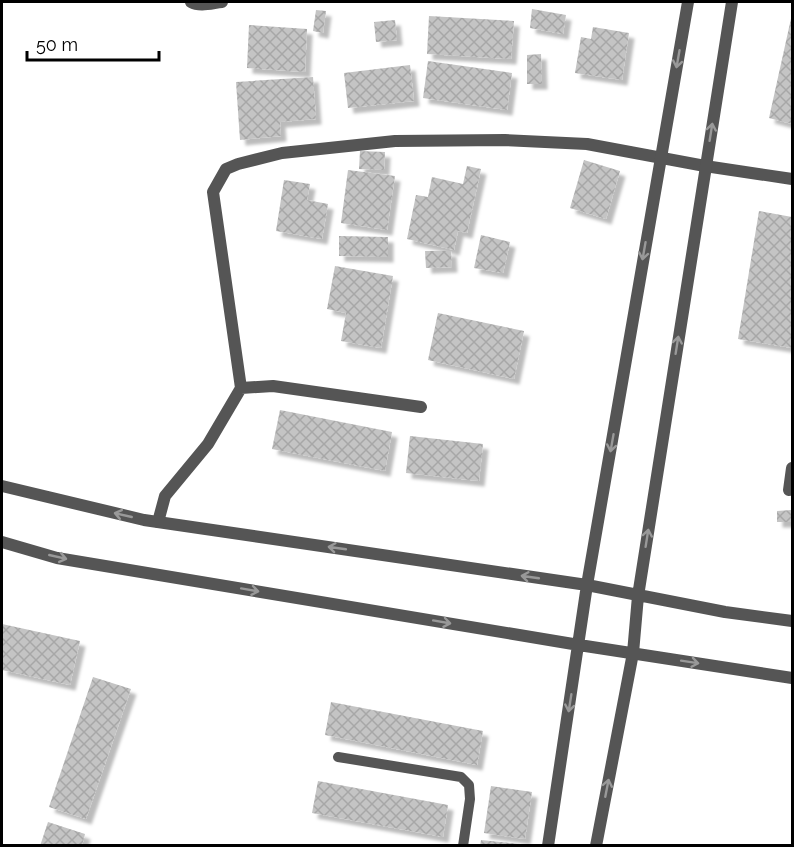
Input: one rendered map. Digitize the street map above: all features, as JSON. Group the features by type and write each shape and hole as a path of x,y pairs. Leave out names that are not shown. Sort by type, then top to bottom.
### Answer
{"street":[{"path":"191,2 195,4 222,2"},
{"path":"548,846 587,585 688,2"},
{"path":"596,846 633,653 638,596 732,2"},
{"path":"158,522 165,496 208,444 241,388 213,192 228,167 282,153 395,141 505,140 587,144 705,166 792,179"},
{"path":"241,388 273,386 421,407"},
{"path":"789,490 792,468"},
{"path":"2,486 144,520 587,585 725,612 792,621"},
{"path":"2,542 57,558 792,678"}],"lane":[{"path":"338,757 461,777 469,785 470,800 463,846"}],"building":[{"path":"532,9 566,15 563,34 530,28"},
{"path":"316,10 326,11 323,33 313,31"},
{"path":"792,14 792,124 769,118"},
{"path":"429,16 514,21 511,59 427,54"},
{"path":"395,20 397,40 376,42 374,22"},
{"path":"249,25 307,29 305,72 247,68"},
{"path":"593,27 629,33 622,80 575,73 581,37 591,39"},
{"path":"541,54 542,84 527,84 527,55"},
{"path":"428,61 512,73 507,110 423,98"},
{"path":"410,65 414,101 348,108 344,73"},
{"path":"313,77 316,119 280,122 281,136 240,140 236,82"},
{"path":"360,151 385,152 384,170 359,169"},
{"path":"584,160 620,171 606,219 570,208"},
{"path":"467,166 481,169 467,233 458,231 454,250 407,239 416,195 428,197 432,177 463,184"},
{"path":"348,170 395,176 387,230 341,223"},
{"path":"284,180 310,184 307,200 328,204 322,239 276,231"},
{"path":"759,211 792,217 792,348 738,339"},
{"path":"481,235 510,242 503,273 474,268"},
{"path":"339,236 388,237 388,257 339,256"},
{"path":"425,251 451,251 452,267 426,268"},
{"path":"335,266 393,276 381,348 341,341 346,313 327,309"},
{"path":"438,313 524,331 514,379 428,360"},
{"path":"280,410 392,432 385,471 272,449"},
{"path":"410,436 483,444 479,481 406,473"},
{"path":"791,510 791,522 777,522 777,511"},
{"path":"2,624 80,641 70,685 2,670"},
{"path":"93,677 131,689 86,819 49,807"},
{"path":"331,702 483,731 477,765 325,735"},
{"path":"318,781 448,805 443,837 312,813"},
{"path":"491,786 532,792 525,839 484,833"},
{"path":"48,822 85,834 82,846 40,846"},
{"path":"481,840 521,844 520,846 480,846"}]}
